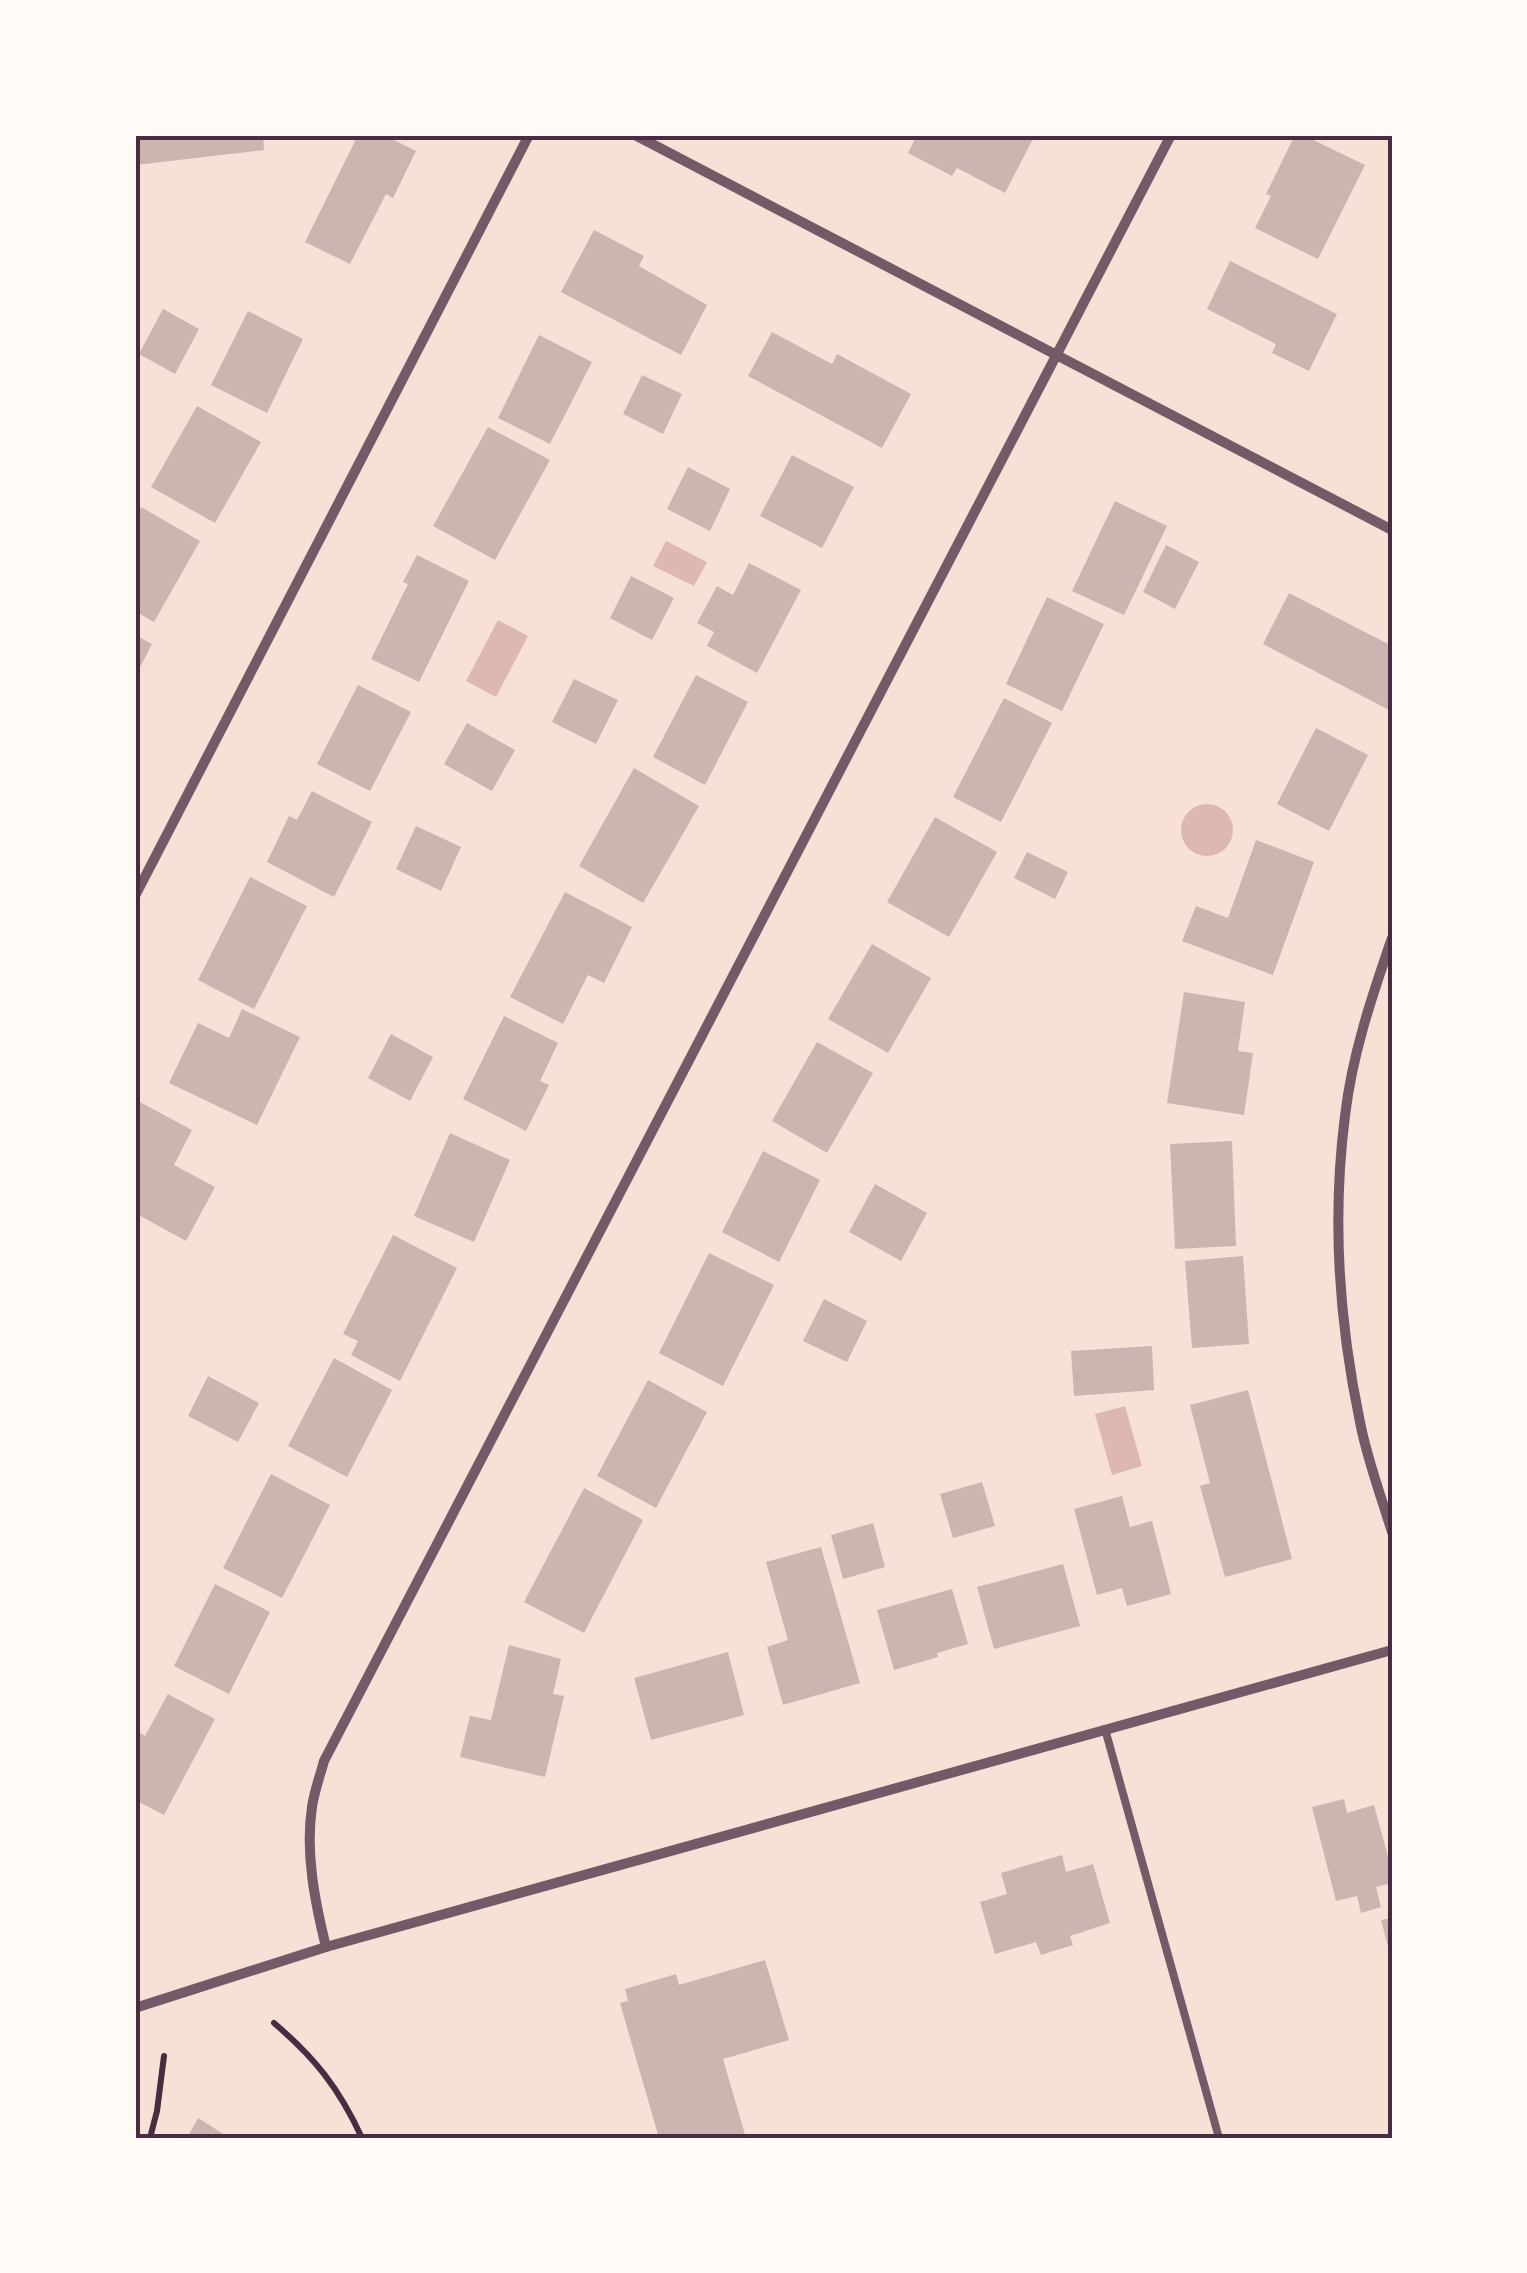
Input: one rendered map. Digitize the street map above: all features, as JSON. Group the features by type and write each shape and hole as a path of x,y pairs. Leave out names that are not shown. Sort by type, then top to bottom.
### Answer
{"street":[{"path":"135,896 529,135"},
{"path":"635,135 1392,530"},
{"path":"326,1946 311,1868 312,1807 324,1762 1172,135"},
{"path":"1392,938 1366,1016 1345,1114 1338,1218 1342,1308 1360,1424 1392,1532"},
{"path":"135,2008 326,1946 1392,1650"}],"lane":[{"path":"1105,1729 1219,2138"}],"path":[{"path":"274,2023 306,2050 335,2086 362,2138"},
{"path":"150,2138 158,2111 164,2056"}],"shaded area":[{"path":"666,541 707,562 694,586 653,566"},
{"path":"498,620 528,636 496,697 466,681"},
{"path":"1207,804 1225,812 1233,830 1225,848 1207,856 1189,848 1181,830 1189,812"},
{"path":"1125,1406 1142,1466 1112,1475 1095,1414"}],"building":[{"path":"135,135 263,135 264,150 136,165"},
{"path":"358,135 384,135 416,151 393,198 386,194 350,264 305,242"},
{"path":"917,135 1035,135 1005,193 957,168 952,176 908,153"},
{"path":"1295,135 1303,135 1365,165 1318,259 1255,228 1271,196 1266,194"},
{"path":"594,230 644,256 639,266 707,305 681,355 561,292"},
{"path":"1230,261 1337,314 1309,371 1272,353 1276,344 1207,309"},
{"path":"163,309 199,329 175,374 139,354"},
{"path":"248,311 303,339 267,413 211,385"},
{"path":"772,332 832,364 837,354 911,394 882,448 748,376"},
{"path":"539,335 592,362 550,444 498,418"},
{"path":"642,375 682,394 663,434 623,414"},
{"path":"197,406 261,442 215,523 151,487"},
{"path":"488,427 550,460 495,560 433,526"},
{"path":"792,455 854,487 822,548 760,516"},
{"path":"688,467 730,489 710,531 667,509"},
{"path":"1115,501 1167,526 1124,615 1072,591"},
{"path":"141,507 200,541 154,622 135,611 135,517"},
{"path":"1166,545 1199,562 1175,609 1143,592"},
{"path":"417,555 469,581 419,682 371,659 408,584 403,582"},
{"path":"749,563 801,590 757,673 707,646 714,632 697,623 717,586 733,595"},
{"path":"631,576 674,598 652,640 610,618"},
{"path":"1289,593 1392,646 1389,710 1263,644"},
{"path":"1047,597 1104,624 1062,711 1006,684"},
{"path":"135,635 152,644 135,677"},
{"path":"696,675 748,702 705,785 653,757"},
{"path":"574,679 618,700 596,744 552,722"},
{"path":"358,685 411,712 370,791 317,764"},
{"path":"1004,698 1052,723 1001,822 953,797"},
{"path":"467,723 515,750 492,791 444,764"},
{"path":"1316,728 1368,755 1329,831 1277,804"},
{"path":"634,768 699,806 643,903 579,866"},
{"path":"312,791 372,822 334,897 267,862 289,816 297,820"},
{"path":"935,817 997,852 949,937 887,902"},
{"path":"416,826 461,847 441,891 396,869"},
{"path":"1256,840 1314,862 1273,975 1182,941 1196,906 1228,918"},
{"path":"1027,852 1068,872 1055,899 1014,878"},
{"path":"250,877 307,906 254,1009 198,980"},
{"path":"565,892 632,927 604,983 588,975 563,1024 510,997"},
{"path":"872,944 931,978 888,1053 828,1019"},
{"path":"1184,992 1245,1002 1238,1051 1253,1053 1244,1115 1167,1103"},
{"path":"242,1009 300,1037 257,1125 169,1083 198,1023 229,1038"},
{"path":"504,1016 558,1043 540,1081 549,1085 526,1131 463,1099"},
{"path":"391,1034 433,1057 410,1101 368,1078"},
{"path":"817,1042 873,1073 827,1153 772,1121"},
{"path":"138,1101 192,1130 174,1165 215,1187 186,1241 135,1213"},
{"path":"450,1133 510,1160 474,1242 414,1216"},
{"path":"1232,1141 1236,1246 1175,1249 1170,1144"},
{"path":"763,1151 820,1180 779,1262 722,1232"},
{"path":"875,1184 927,1213 901,1261 849,1232"},
{"path":"393,1235 457,1268 400,1381 351,1355 358,1341 343,1334"},
{"path":"709,1253 774,1285 723,1386 659,1353"},
{"path":"1243,1256 1249,1344 1192,1348 1185,1261"},
{"path":"824,1299 867,1321 847,1362 803,1341"},
{"path":"1152,1346 1154,1390 1074,1396 1071,1351"},
{"path":"334,1358 392,1390 347,1477 288,1446"},
{"path":"208,1376 259,1403 238,1442 188,1416"},
{"path":"648,1380 707,1412 656,1508 597,1476"},
{"path":"1248,1390 1292,1559 1225,1577 1200,1486 1210,1483 1190,1405"},
{"path":"271,1474 330,1505 282,1598 223,1568"},
{"path":"982,1482 995,1526 953,1538 940,1494"},
{"path":"584,1488 643,1520 584,1633 524,1602"},
{"path":"1122,1496 1130,1527 1152,1521 1171,1594 1127,1606 1122,1588 1097,1595 1074,1509"},
{"path":"873,1523 885,1567 843,1579 831,1535"},
{"path":"821,1547 860,1683 783,1705 767,1647 788,1640 766,1562"},
{"path":"1063,1564 1080,1626 994,1649 977,1587"},
{"path":"215,1584 270,1612 229,1694 174,1666"},
{"path":"952,1589 968,1644 894,1670 877,1610"},
{"path":"509,1645 561,1659 553,1694 564,1696 545,1777 460,1757 470,1716 491,1720"},
{"path":"728,1652 744,1715 651,1740 634,1678"},
{"path":"168,1694 215,1719 164,1815 135,1800 135,1730 145,1736"},
{"path":"1344,1799 1347,1813 1374,1805 1392,1871 1392,1883 1376,1887 1381,1907 1361,1913 1357,1896 1336,1901 1312,1807"},
{"path":"1062,1855 1066,1872 1093,1864 1110,1923 1070,1936 1073,1945 1041,1955 1036,1942 995,1954 980,1902 1007,1894 1001,1873"},
{"path":"1392,1918 1392,1957 1391,1958 1381,1920"},
{"path":"765,1960 789,2040 723,2059 746,2138 659,2138 620,2003 628,2001 625,1989 676,1974 679,1985"},
{"path":"198,2118 230,2138 187,2138"}]}
